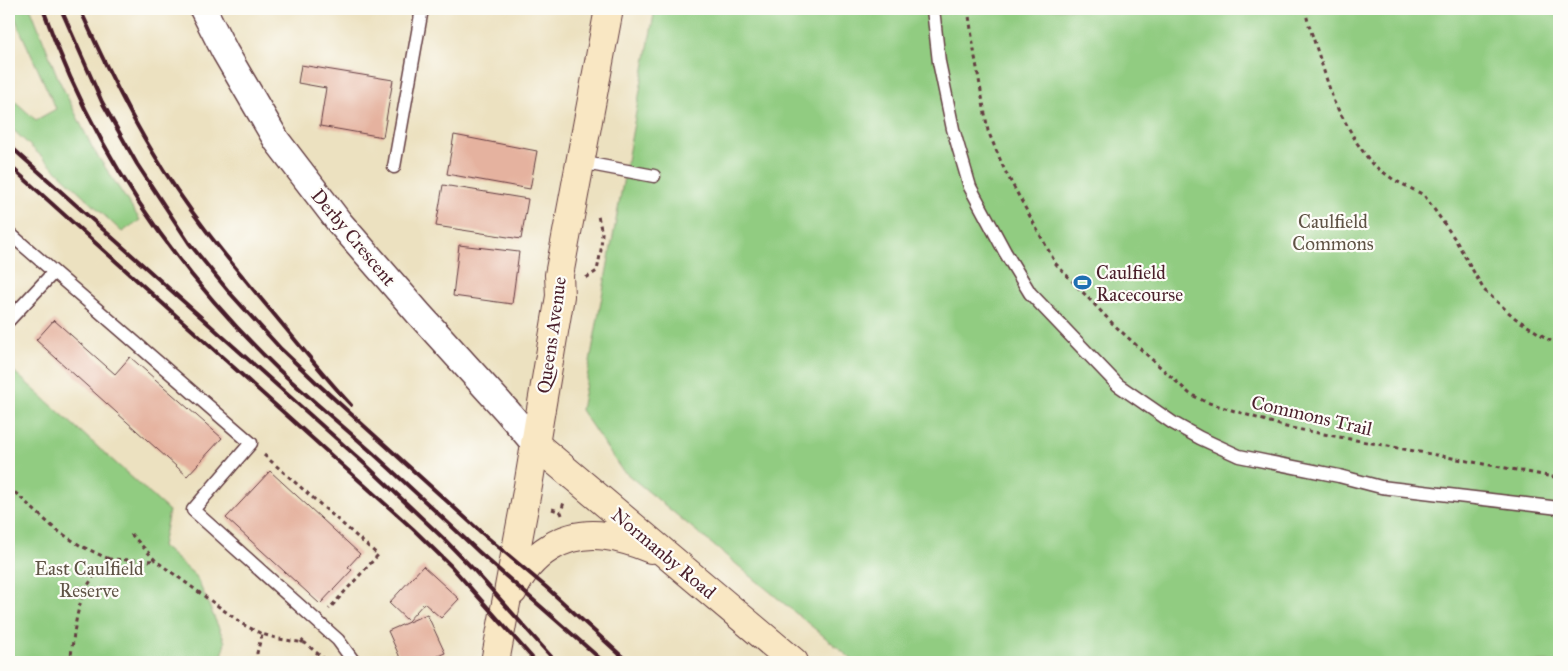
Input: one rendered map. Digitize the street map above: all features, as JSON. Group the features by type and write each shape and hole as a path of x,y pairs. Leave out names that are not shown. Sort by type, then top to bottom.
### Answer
{"street":[{"name":"Derby Crescent","path":"203,9 225,52 277,141 339,222 535,444"},
{"name":"Queens Avenue","path":"495,662 560,296 559,276 609,9"},
{"name":"Normanby Road","path":"535,444 794,662"},
{"path":"503,616 515,588 528,566 546,549 570,538 583,535 606,536 626,540 664,554"}],"lane":[{"path":"394,167 422,9"},
{"path":"933,9 939,62 953,129 970,186 1005,252 1030,293 1118,385 1172,423 1239,456 1339,476 1381,487 1559,508"},
{"path":"580,162 654,176"},
{"path":"9,233 251,444 193,510 338,640 354,662"},
{"path":"9,320 53,273"}],"path":[{"name":"Commons Trail","path":"968,9 974,57 988,131 1005,171 1056,264 1113,324 1190,394 1206,402 1286,427 1559,478"},
{"path":"1305,9 1334,102 1357,143 1372,164 1394,180 1424,195 1455,239 1484,290 1515,318 1554,343 1559,344"},
{"path":"597,271 602,233"},
{"path":"251,444 378,554 317,621 303,643"},
{"path":"9,488 55,529 81,546 109,559 156,561"},
{"path":"552,509 561,512"},
{"path":"131,534 156,561 244,625 262,634 303,643 328,662"},
{"path":"70,662 82,600 96,573 109,559"},
{"path":"258,662 257,653 262,634"}],"green space":[{"path":"12,9 31,9 58,78 93,149 140,220 122,232 9,126 9,96 36,120 56,109"},
{"name":"Caulfield Racecourse","path":"655,9 1559,9 1559,662 855,662 621,469 581,410"},
{"name":"East Caulfield Reserve","path":"9,367 169,511 162,546 196,576 225,642 221,662 9,662"}],"building":[{"path":"301,65 393,80 383,137 320,126 326,88 298,83"},
{"path":"454,135 537,151 530,189 447,174"},
{"path":"443,185 528,199 521,239 436,226"},
{"path":"459,245 519,252 512,304 453,296"},
{"path":"54,320 115,374 130,357 222,438 187,476 36,340"},
{"path":"270,471 360,554 348,567 352,570 320,604 226,518"},
{"path":"423,566 459,599 441,618 424,603 408,621 389,603"},
{"path":"427,614 445,653 423,662 402,662 388,631"}],"railway":[{"path":"43,9 85,110 111,157 139,203 203,289 239,330 278,369 376,456 479,552 604,662"},
{"path":"61,9 102,102 137,164 189,243 229,292 281,349 319,385 628,662"},
{"path":"80,9 132,116 178,192 236,269 351,405"},
{"path":"9,145 367,466 474,570 556,662"},
{"path":"9,165 413,529 451,566 536,662"}],"place":[{"name":"Caulfield Racecourse","path":"1082,283"}],"park label":[{"name":"Caulfield Commons","path":"1333,232"}]}
